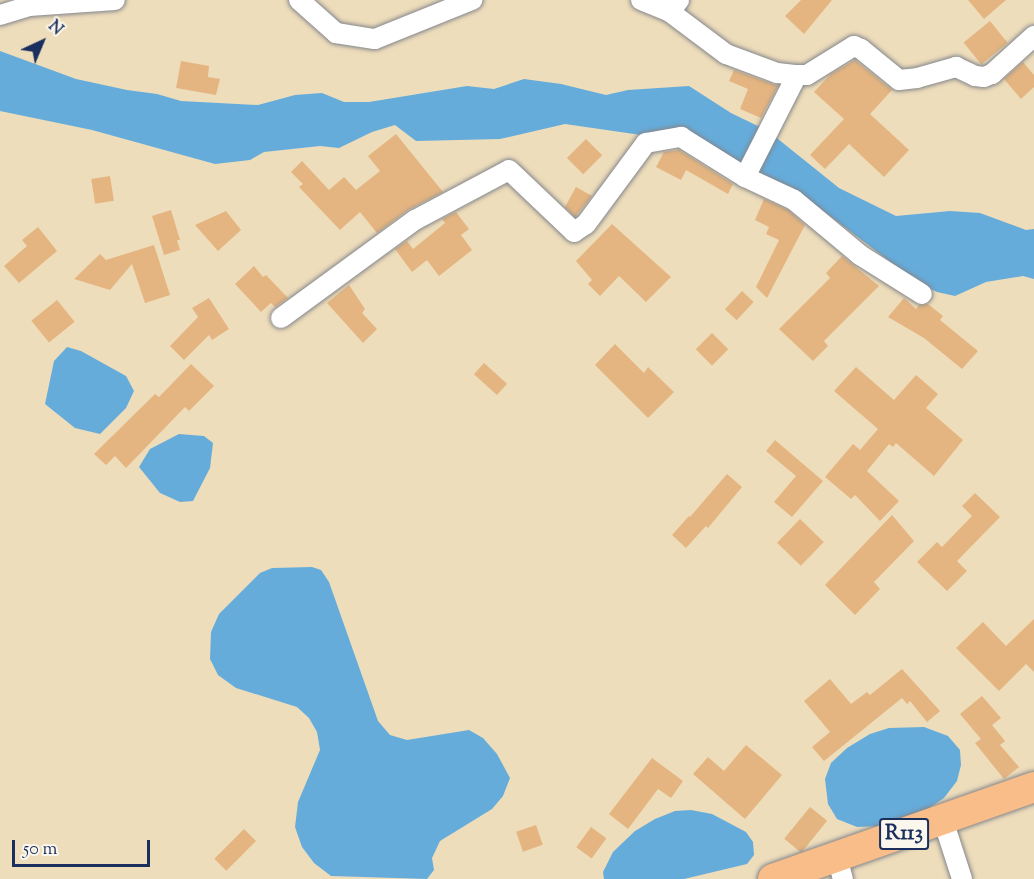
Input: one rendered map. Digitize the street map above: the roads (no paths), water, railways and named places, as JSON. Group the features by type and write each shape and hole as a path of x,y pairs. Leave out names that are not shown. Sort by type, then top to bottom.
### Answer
{"main road":[{"name":"R113","path":"773,879 840,868 943,820 1034,787"}],"street":[{"path":"0,15 29,6 115,0"},
{"path":"299,0 336,33 375,39 471,0"},
{"path":"641,0 675,6 726,54 777,73 796,75 807,75 854,46 861,49 898,80 917,78 956,67 975,76 984,77 992,74 1034,36"},
{"path":"746,176 796,75"},
{"path":"281,318 415,220 509,170 574,232 586,224 646,143 681,137 746,176 794,201 860,255 922,294"},
{"path":"943,820 962,879"}],"water":[{"path":"0,51 76,79 127,90 157,94 181,101 258,105 295,95 322,93 344,102 369,102 467,86 494,89 524,79 561,84 606,95 628,90 689,86 731,113 768,131 839,188 896,216 950,211 980,213 1026,230 1034,229 1034,279 1023,276 986,282 955,296 937,292 917,282 793,188 737,163 648,136 565,124 500,139 416,141 395,125 372,132 339,148 320,146 264,152 250,160 215,164 92,130 0,111"},
{"path":"67,347 81,351 126,376 134,391 126,408 100,434 75,428 45,404 54,361"},
{"path":"179,434 204,436 213,443 210,468 193,501 180,502 160,493 139,467 150,449"},
{"path":"312,567 321,570 329,582 378,721 390,735 407,740 469,730 483,738 497,754 510,778 503,796 492,809 440,841 432,858 434,870 427,879 331,876 314,863 302,847 295,827 298,802 320,750 317,732 309,718 297,707 236,688 218,675 210,659 211,632 219,614 260,573 272,568"},
{"path":"924,727 948,736 960,750 961,765 957,781 944,798 920,814 882,826 857,827 837,819 828,804 825,779 831,763 847,748 870,734 889,728"},
{"path":"691,810 712,814 746,832 753,842 754,855 747,864 684,879 604,879 603,872 613,852 635,831 675,811"}]}
